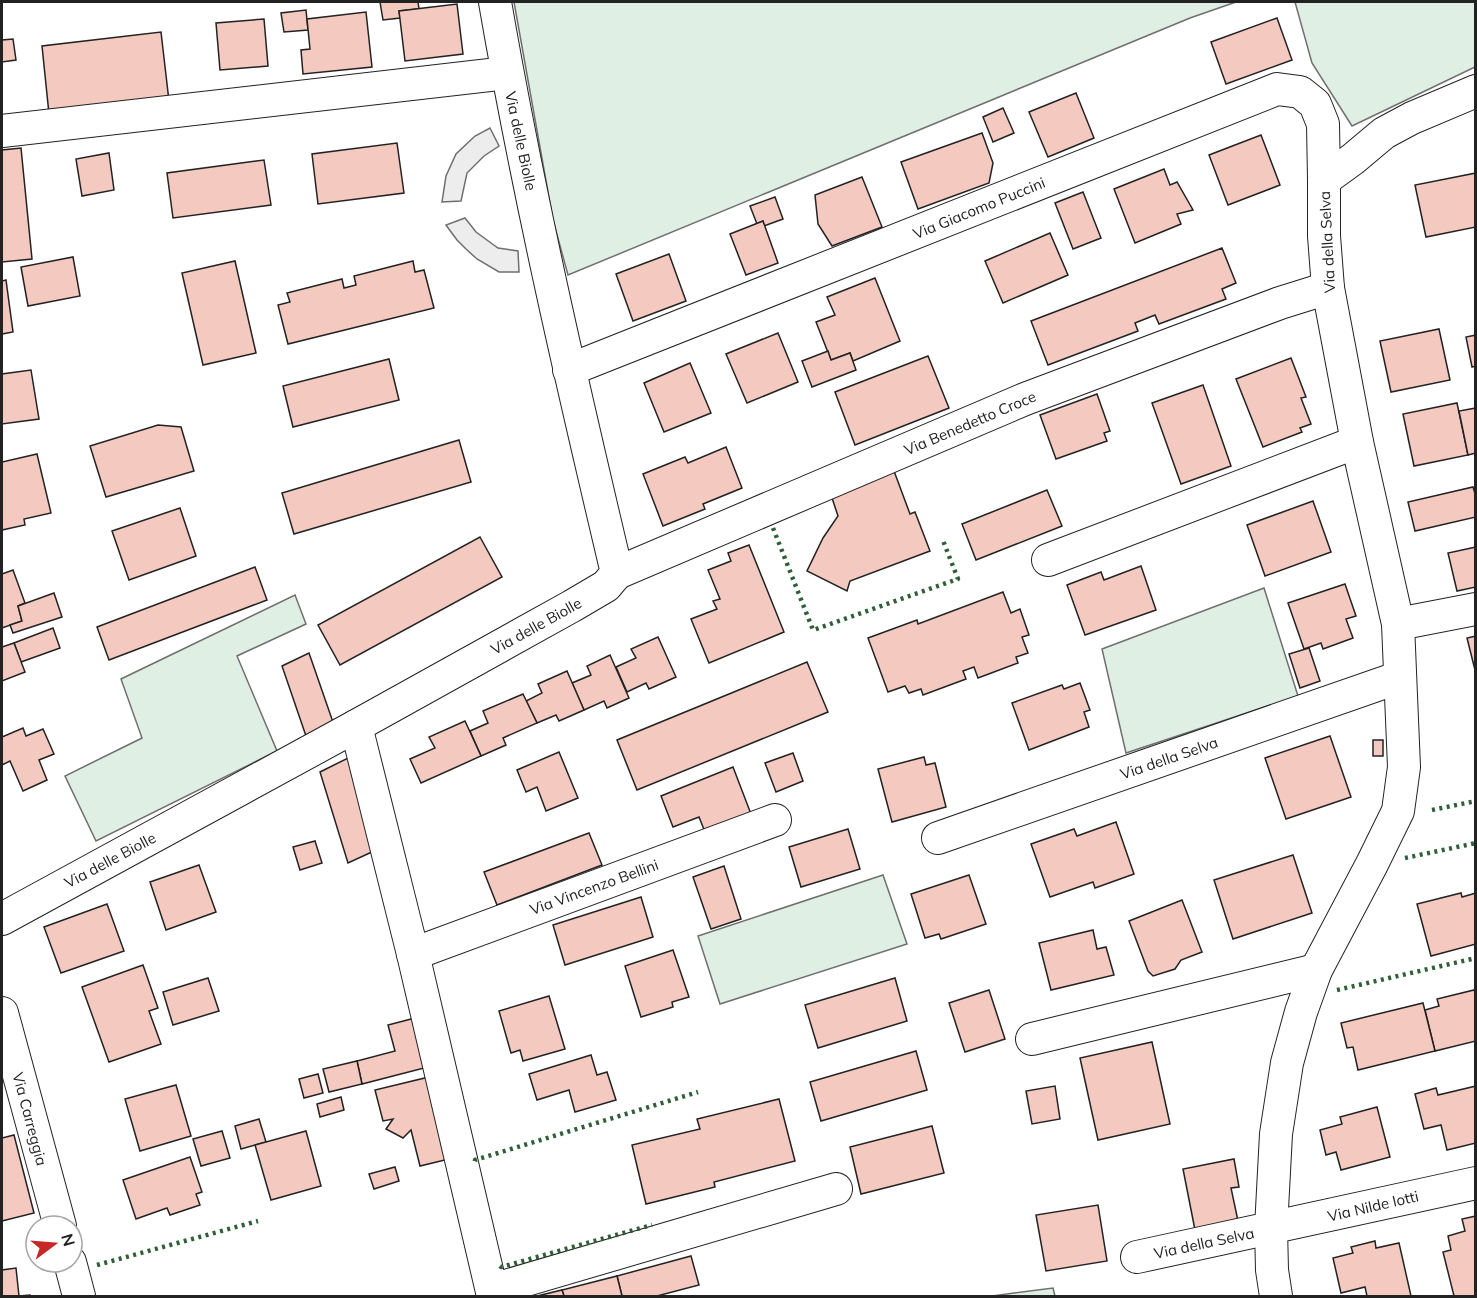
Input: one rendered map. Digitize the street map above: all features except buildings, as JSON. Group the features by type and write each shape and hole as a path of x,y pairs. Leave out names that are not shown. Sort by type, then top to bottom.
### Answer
{"street":[{"name":"Via delle Biolle","path":"2,919 589,596 606,586 617,573 569,370 507,73 495,2"},
{"name":"Via delle Biolle","path":"2,131 507,73"},
{"name":"Via Giacomo Puccini","path":"569,370 1277,89 1300,92 1315,104 1323,124 1324,180"},
{"name":"Via della Selva","path":"1276,1296 1272,1270 1271,1228 1276,1134 1287,1063 1301,1012 1316,970 1398,811 1404,767 1398,624 1357,442 1328,288 1323,236 1324,180 1384,133 1412,118 1476,91"},
{"name":"Via Benedetto Croce","path":"617,573 1025,399 1280,303 1328,288"},
{"path":"1047,560 1357,442"},
{"path":"1398,624 1476,609"},
{"name":"Via della Selva","path":"938,838 1400,677"},
{"path":"356,726 413,954 493,1293 836,1189"},
{"name":"Via Vincenzo Bellini","path":"413,954 775,820"},
{"path":"1032,1039 1316,970"},
{"name":"Via Carreggia","path":"2,1012 57,1214"},
{"name":"Via Nilde Iotti","path":"1271,1228 1476,1182"},
{"name":"Via della Selva","path":"1137,1257 1271,1228"},
{"path":"73,1274 79,1296"}],"green space":[{"path":"514,2 1236,2 1190,18 568,275 553,220"},
{"path":"1295,2 1475,2 1475,67 1352,126 1312,63"},
{"path":"1264,588 1298,696 1126,753 1102,649"},
{"path":"295,595 306,624 237,656 277,751 96,841 65,776 142,738 121,679"},
{"path":"883,875 907,944 720,1004 698,936"},
{"path":"1053,1288 1055,1296 992,1296"}],"shaded area":[{"path":"490,128 499,146 484,156 467,173 461,201 442,202 446,176 456,154 475,136"},
{"path":"465,218 476,232 498,248 518,251 519,272 499,272 477,259 457,240 446,225"}],"hedge":[{"path":"773,528 813,630 958,579 942,538"},
{"path":"1432,810 1476,801"},
{"path":"1405,858 1476,843"},
{"path":"1337,990 1476,958"},
{"path":"475,1161 698,1092"},
{"path":"97,1265 258,1221"},
{"path":"500,1266 652,1225"}]}
